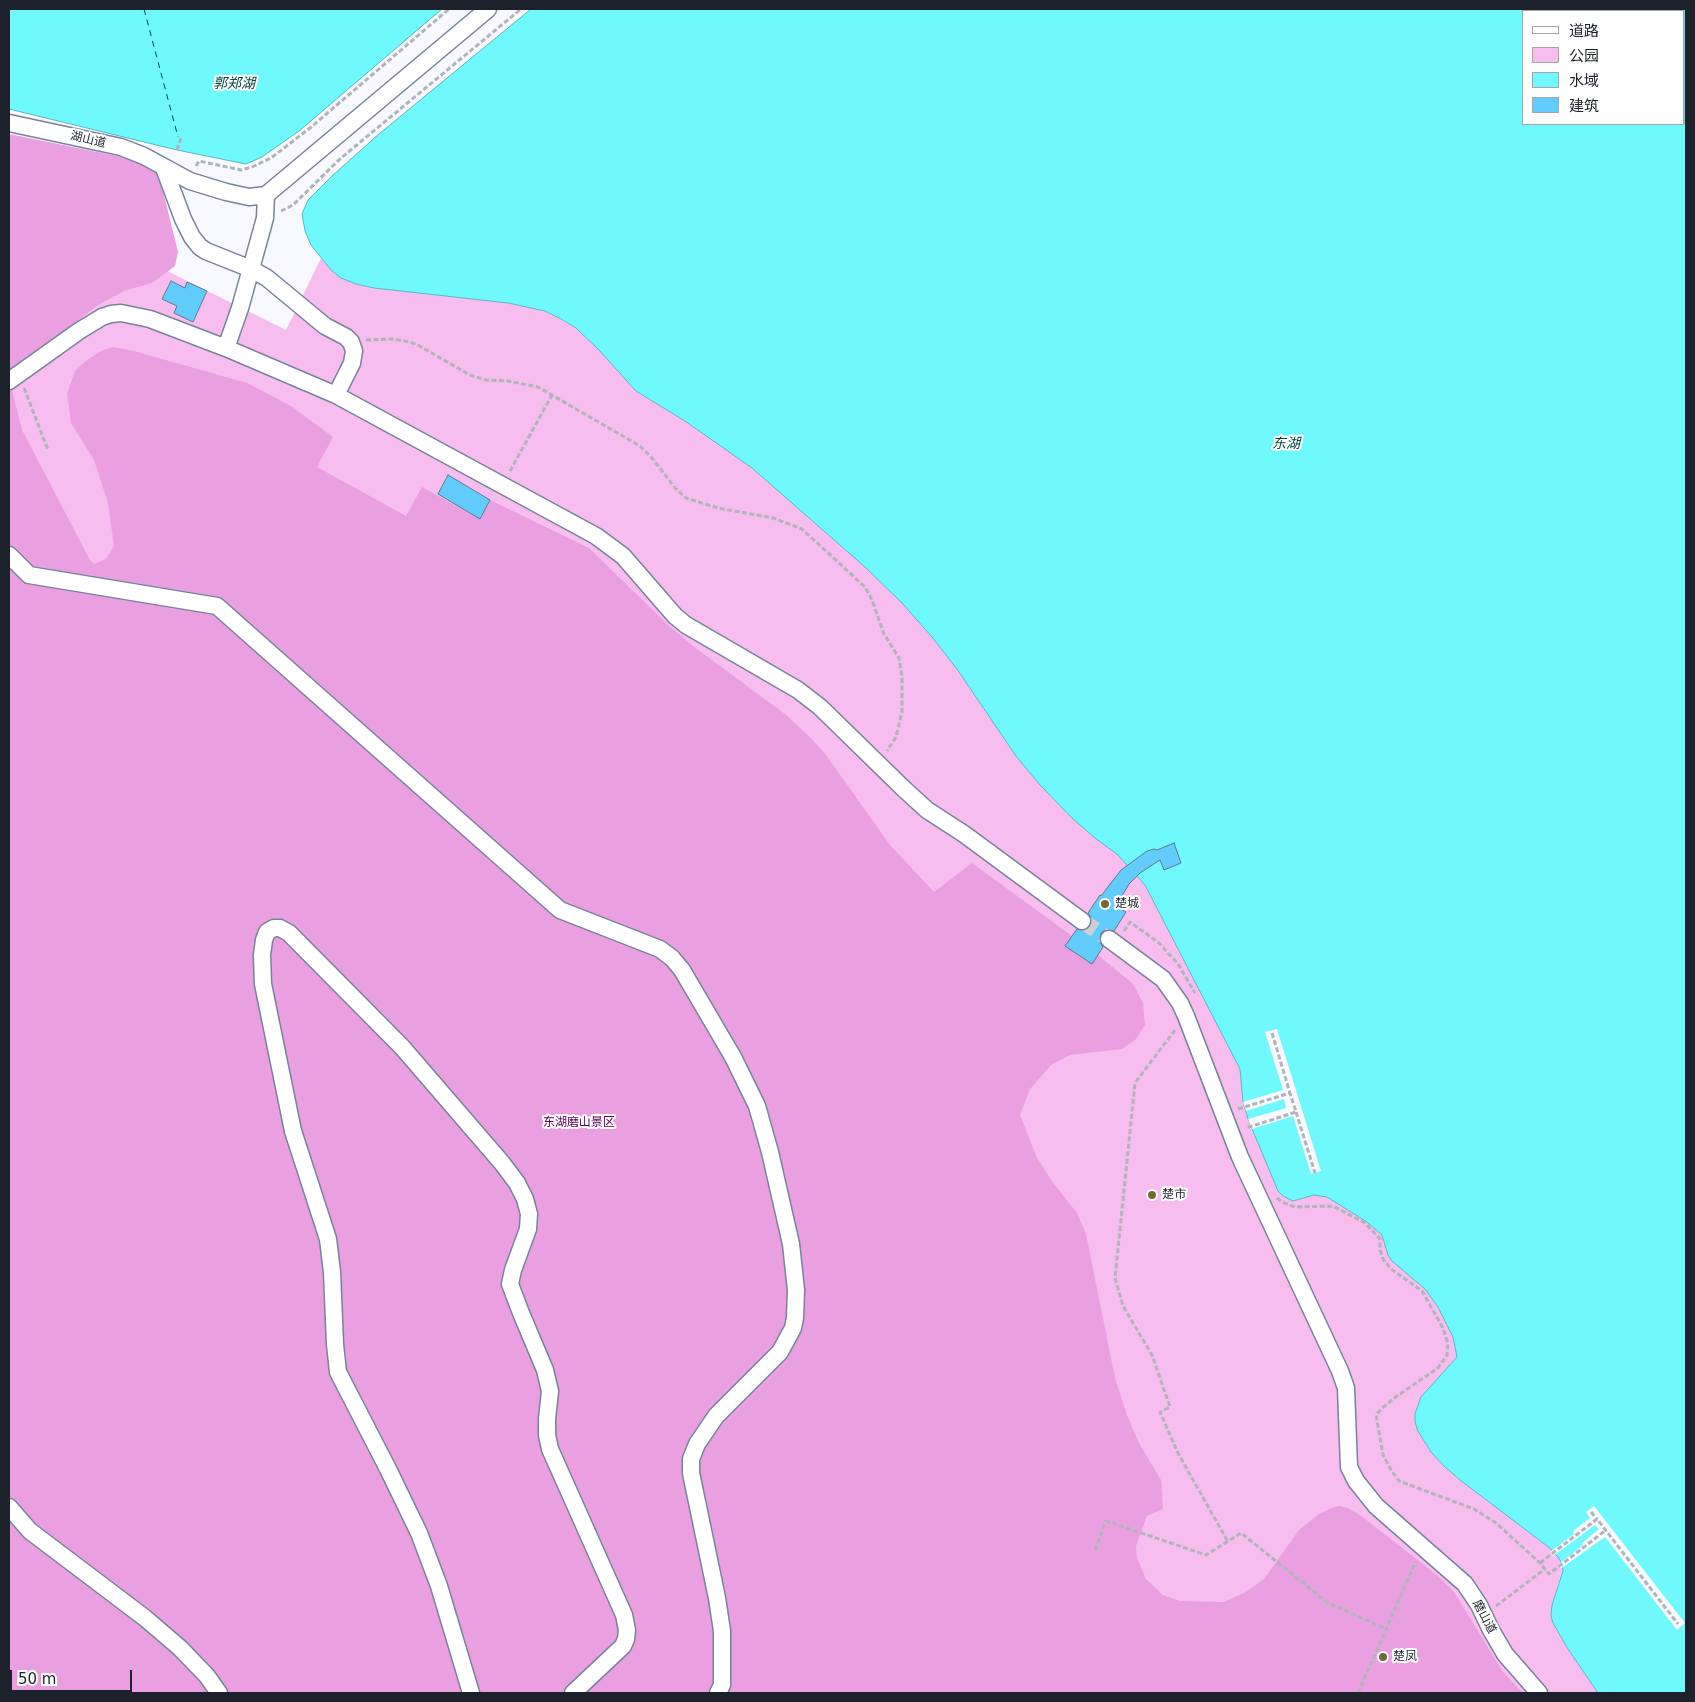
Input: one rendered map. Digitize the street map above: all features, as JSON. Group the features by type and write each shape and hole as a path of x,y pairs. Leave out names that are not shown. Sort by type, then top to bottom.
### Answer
{"street":[{"path":"226,348 265,218 266,195 488,9"},
{"name":"湖山道","path":"9,123 121,147 144,156 190,181 239,196 257,197 266,195"},
{"path":"164,168 177,205 196,243 206,251 251,268 275,284 324,326 346,337 351,342 354,351 352,363 336,395"},
{"path":"14,378 94,321 111,314 121,313 163,323 336,395 596,536 612,547 623,556 675,616 686,625 798,690 820,707 927,810 964,834 1082,921"},
{"path":"9,555 29,575 217,606 560,910 660,949 672,958 682,970 733,1057 756,1106 770,1152 791,1244 796,1290 793,1328 780,1352 716,1416 697,1444 692,1459 691,1473 722,1630 722,1685 718,1693"},
{"path":"471,1693 439,1586 418,1533 388,1469 338,1372 332,1272 328,1239 293,1131 263,984 262,955 264,940 270,930 274,928 280,928 290,933 402,1047 502,1163 517,1183 525,1199 528,1229 513,1270 510,1284 545,1370 550,1391 547,1434 550,1449 624,1615 627,1630 622,1646 573,1693"},
{"name":"磨山道","path":"1112,941 1163,979 1180,1003 1186,1016 1240,1157 1340,1371 1346,1388 1349,1467 1356,1481 1376,1506 1464,1584 1506,1654 1539,1693"},
{"path":"9,1506 30,1531 145,1618 180,1648 207,1676 219,1693"}],"path":[{"path":"190,181 198,161 242,170 271,158 310,128 449,9"},
{"path":"265,218 293,205 341,158 521,9"},
{"path":"177,150 181,138"},
{"path":"351,342 391,339 405,341 416,344 470,375 486,380 524,383 538,387 640,446 676,489 686,498 718,508 773,518 802,529 865,587 872,600 884,634 899,658 903,695 900,725 894,742 877,762"},
{"path":"14,378 48,450"},
{"path":"502,486 552,396"},
{"path":"1112,941 1130,922 1170,953 1186,976 1198,1001"},
{"path":"1186,1016 1135,1083 1115,1278 1123,1306 1152,1355 1170,1407 1160,1412 1178,1453 1228,1542"},
{"path":"1272,1033 1315,1172"},
{"path":"1238,1109 1290,1093"},
{"path":"1236,1101 1241,1116"},
{"path":"1246,1128 1296,1112"},
{"path":"1243,1122 1249,1137"},
{"path":"1273,1194 1282,1202 1295,1207 1333,1206 1365,1223 1380,1239 1380,1250 1391,1269 1422,1291 1443,1328 1448,1344 1447,1355 1438,1368 1397,1396 1376,1415 1384,1455 1399,1481 1474,1509 1496,1523 1540,1563 1549,1574 1606,1530"},
{"path":"1591,1512 1678,1624"},
{"path":"1540,1563 1597,1519"},
{"path":"1095,1550 1106,1521 1206,1555 1241,1533 1328,1603 1387,1629"},
{"path":"1358,1693 1422,1547"},
{"path":"1484,1616 1545,1569"}],"green space":[{"name":"东湖磨山景区","path":"9,134 127,158 149,167 159,175 178,252 175,266 152,283 124,291 98,305 12,371 13,394 22,430 90,560 94,564 106,559 114,546 108,503 94,460 71,423 67,394 75,371 101,351 113,347 134,351 247,383 291,406 333,437 317,467 406,516 422,487 480,519 490,500 589,548 669,626 785,714 812,739 826,755 890,845 934,892 972,863 1072,936 1092,963 1098,955 1133,984 1143,1003 1145,1025 1136,1039 1122,1049 1070,1055 1051,1065 1030,1089 1020,1115 1037,1158 1054,1184 1077,1213 1086,1234 1115,1378 1127,1415 1139,1443 1161,1480 1163,1509 1147,1516 1136,1546 1137,1558 1146,1579 1163,1595 1180,1601 1224,1602 1246,1592 1264,1579 1299,1530 1319,1514 1339,1506 1348,1508 1360,1515 1438,1576 1454,1592 1503,1672 1523,1693 9,1693"},
{"name":"东湖磨山景区","path":"139,257 286,330 321,258 331,270 356,284 374,288 508,303 545,311 576,328 636,391 685,421 752,468 865,567 902,603 957,669 1016,756 1040,785 1073,819 1117,854 1145,885 1240,1069 1243,1102 1248,1119 1278,1191 1298,1200 1314,1195 1327,1197 1367,1222 1382,1235 1392,1261 1425,1289 1438,1307 1453,1337 1457,1357 1421,1397 1415,1414 1418,1431 1431,1452 1444,1466 1551,1549 1558,1557 1563,1571 1557,1587 1551,1616 1553,1623 1598,1693 9,1693 9,311"}],"water":[{"name":"郭郑湖","path":"9,9 442,9 299,131 262,157 246,164 177,150 9,109"},
{"name":"东湖","path":"531,9 1686,9 1686,1693 1598,1693 1553,1623 1551,1616 1552,1605 1563,1571 1558,1557 1551,1549 1444,1466 1431,1452 1418,1431 1415,1414 1421,1397 1457,1357 1453,1337 1438,1307 1425,1289 1392,1261 1388,1255 1382,1235 1367,1222 1327,1197 1314,1195 1293,1201 1278,1191 1248,1119 1243,1102 1240,1069 1145,885 1117,854 1073,819 1040,785 1016,756 957,669 902,603 865,567 752,468 685,421 636,391 599,350 576,328 561,319 545,311 508,303 374,288 341,278 331,270 311,245 305,231 302,214 308,200 379,134"}],"pier":[{"path":"1277,1029 1321,1171 1311,1174 1293,1116 1252,1129 1248,1119 1286,1108 1284,1099 1246,1111 1243,1102 1283,1090 1265,1032"},
{"path":"1594,1506 1685,1623 1677,1630 1605,1537 1560,1569 1559,1564 1583,1545 1582,1543 1599,1529 1595,1525 1553,1556 1550,1552 1574,1534 1573,1531 1590,1518 1586,1512"}],"building":[{"path":"171,281 185,288 187,282 207,291 193,322 174,313 177,306 162,299"},
{"path":"448,475 490,500 480,519 438,494"},
{"name":"楚城","path":"1174,843 1181,863 1164,870 1160,860 1140,873 1129,884 1116,906 1126,912 1114,931 1105,930 1101,933 1100,943 1103,947 1092,964 1065,946 1077,929 1086,930 1090,926 1091,917 1088,913 1121,870 1147,851 1157,850"}],"ferry route":[{"path":"144,9 178,137"}],"tunnel":[{"path":"1082,921 1109,939"}],"place":[{"name":"楚城","path":"1105,904"},
{"name":"楚市","path":"1152,1195"},
{"name":"楚凤","path":"1383,1657"}]}
